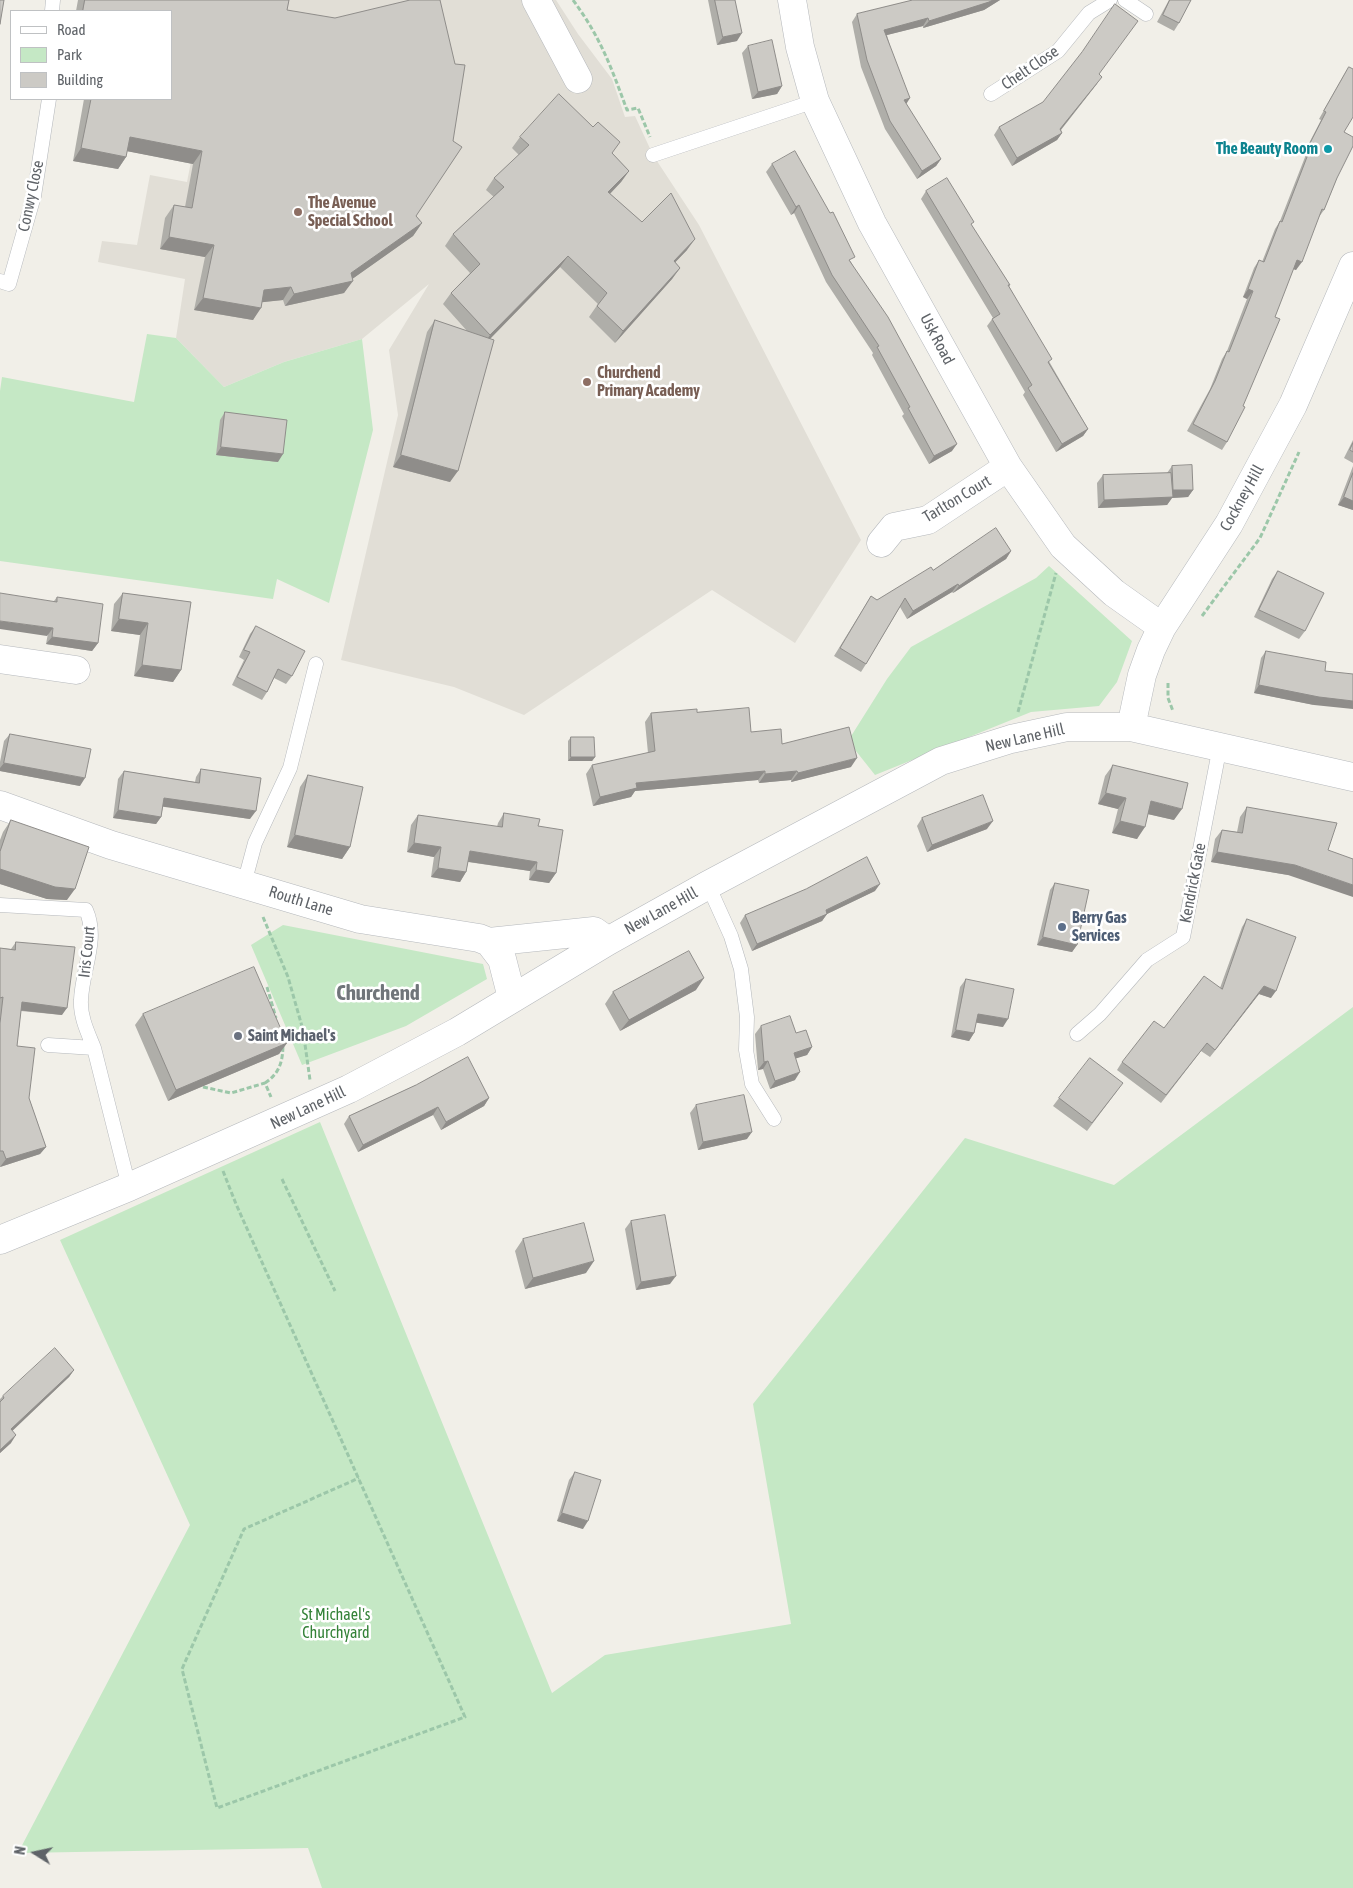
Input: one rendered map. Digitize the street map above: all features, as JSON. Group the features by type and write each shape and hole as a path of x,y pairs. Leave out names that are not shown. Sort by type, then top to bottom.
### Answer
{"street":[{"path":"536,0 578,79"},
{"name":"Usk Road","path":"792,0 800,47 815,101 872,223 1008,467 1063,546 1114,593 1162,627"},
{"name":"Cockney Hill","path":"1131,727 1142,675 1162,627 1229,524 1293,405 1353,266"},
{"name":"Tarlton Court","path":"881,543 894,528 928,520 1008,467"},
{"path":"0,659 76,670"},
{"name":"New Lane Hill","path":"0,1240 129,1187 279,1121 437,1043 608,941 708,885 941,761 1011,739 1067,727 1131,727 1353,777"},
{"name":"Routh Lane","path":"0,804 111,845 360,919 479,938 489,942 594,931 608,941"},
{"path":"489,942 502,959 512,998"}],"lane":[{"name":"Chelt Close","path":"991,94 1058,51 1089,13 1110,0"},
{"path":"1125,0 1146,14"},
{"name":"Conwy Close","path":"0,281 9,284 34,196 49,100"},
{"path":"652,149 815,101"},
{"path":"243,883 255,843 290,768 316,664"},
{"name":"Kendrick Gate","path":"1077,1034 1100,1014 1147,960 1183,937 1220,746"},
{"path":"708,885 731,936 741,969 747,1017 746,1050 752,1084 774,1119"},
{"name":"Iris Court","path":"0,905 86,910 92,923 81,1001 83,1018 94,1048 129,1187"},
{"path":"48,1045 94,1048"}],"path":[{"path":"573,0 591,25 606,52 627,110 638,108 652,149"},
{"path":"1198,622 1260,538 1302,446"},
{"path":"1011,739 1063,546"},
{"path":"1168,676 1168,698 1175,715"},
{"path":"243,883 266,922 288,977 303,1030 314,1105"},
{"path":"267,987 278,1024"},
{"path":"203,1087 232,1093 265,1083 277,1075 283,1056 280,1033"},
{"path":"265,1083 279,1121"},
{"path":"214,1150 236,1204 465,1717 217,1808 182,1669 244,1529 358,1478"},
{"path":"282,1179 335,1291"}],"shaded area":[{"name":"Churchend Primary Academy","path":"205,0 556,0 578,34 612,79 625,117 635,116 653,155 699,225 861,540 795,643 712,590 524,715 454,687 341,660 398,415 389,350 429,284 362,339 284,362 224,387 176,338 185,279 98,262 102,241 137,245 150,175 187,182 213,49"}],"green space":[{"path":"147,334 176,338 224,387 284,362 362,339 373,430 329,603 277,579 273,599 0,561 0,391 2,377 134,402"},
{"path":"1049,566 1132,641 1117,682 1099,706 1031,712 875,775 848,741 887,679 911,647 1036,578"},
{"path":"283,925 483,964 487,979 406,1026 302,1065 251,945"},
{"name":"St Michael's Churchyard","path":"1353,1007 1353,1888 322,1888 308,1848 18,1853 190,1525 60,1240 320,1122 552,1693 605,1655 791,1624 753,1404 965,1138 1114,1185"}],"building":[{"path":"0,0 4,0 0,24"},
{"name":"The Avenue Special School","path":"85,0 289,0 287,10 335,18 410,0 440,0 455,64 465,65 453,141 462,147 416,216 422,223 351,273 353,281 294,294 291,287 264,290 261,308 203,298 214,245 169,237 174,205 192,208 202,151 130,137 126,157 81,148 91,100 172,100 172,10 83,10"},
{"path":"715,0 735,0 742,33 723,37"},
{"path":"913,0 993,0 929,21 928,18 884,30 910,98 904,100 941,159 922,171 890,121 867,60 857,14"},
{"path":"1170,0 1191,0 1179,23 1163,15"},
{"path":"1115,4 1138,21 1099,74 1102,77 1060,129 1062,133 1017,158 999,127 1043,102 1082,52"},
{"path":"772,40 782,86 758,92 748,46"},
{"path":"1349,67 1353,69 1353,117 1344,132 1353,137 1353,146 1324,210 1322,209 1302,262 1297,260 1275,317 1280,319 1243,406 1245,407 1227,442 1193,424 1215,381 1227,351 1229,352 1253,291 1248,289 1259,260 1264,262 1280,221 1282,222 1312,144 1310,143 1326,112 1324,111"},
{"path":"559,94 593,127 598,122 620,142 612,153 629,171 608,192 642,222 671,193 695,239 674,261 680,268 623,331 597,306 607,293 568,256 490,335 451,293 480,264 453,234 504,187 494,178 529,145 520,137"},
{"path":"795,151 830,213 833,212 855,257 849,260 888,317 957,444 934,456 877,347 879,346 832,275 799,205 796,207 772,164"},
{"path":"947,178 974,222 971,224 1010,285 1008,285 1052,359 1048,362 1088,429 1062,444 1028,388 1032,385 992,319 1000,314 926,191"},
{"path":"435,320 494,340 458,471 401,455"},
{"path":"225,412 287,420 283,454 221,447"},
{"path":"1192,465 1193,490 1173,490 1172,466"},
{"path":"1171,473 1173,497 1104,500 1103,475"},
{"path":"1353,473 1353,501 1344,497"},
{"path":"996,528 1011,551 959,586 958,584 913,611 905,598 866,664 840,648 871,596 877,600 931,567 933,570"},
{"path":"1278,571 1324,593 1305,631 1259,610"},
{"path":"0,593 57,602 57,597 103,604 98,643 52,637 53,628 0,621"},
{"path":"123,593 191,602 181,670 142,665 148,623 119,619"},
{"path":"256,626 305,651 292,676 278,669 267,692 237,677 250,652 244,650"},
{"path":"1266,651 1326,662 1325,671 1353,674 1353,701 1319,697 1259,685"},
{"path":"749,708 751,732 781,729 782,744 849,727 857,758 798,773 797,771 765,774 765,771 636,783 637,788 600,797 592,765 655,751 651,713 697,709 697,712"},
{"path":"10,734 91,749 85,778 4,763"},
{"path":"571,737 594,737 595,757 571,757"},
{"path":"1113,765 1188,783 1182,809 1151,801 1145,827 1120,821 1126,798 1106,793"},
{"path":"201,769 261,778 256,811 164,798 161,817 118,810 124,771 199,783"},
{"path":"308,775 363,787 350,847 295,835"},
{"path":"983,795 993,821 932,845 922,818"},
{"path":"1247,807 1337,823 1328,850 1353,859 1353,885 1295,865 1217,852 1222,830 1242,833"},
{"path":"504,813 540,819 538,826 563,830 556,873 536,870 537,862 470,851 466,872 438,868 441,847 414,843 418,815 502,827"},
{"path":"11,820 89,847 75,889 55,887 0,869 0,852"},
{"path":"867,857 880,884 826,910 827,914 757,944 745,915 806,889"},
{"path":"1055,883 1089,890 1077,945 1043,937"},
{"path":"1247,919 1296,937 1276,991 1264,986 1215,1050 1207,1043 1166,1095 1122,1062 1154,1021 1164,1028 1204,976 1222,989"},
{"path":"16,942 75,947 67,1008 22,1002 17,1046 35,1048 29,1098 46,1147 6,1159 3,1151 0,1151 0,1023 3,997 0,998 0,948 15,950"},
{"path":"689,951 704,978 629,1020 613,992"},
{"path":"254,967 287,1043 176,1090 143,1014"},
{"path":"966,979 1014,989 1008,1019 978,1014 974,1033 956,1030"},
{"path":"790,1016 796,1033 806,1030 812,1047 794,1053 800,1072 775,1081 768,1061 764,1062 761,1026"},
{"path":"468,1057 489,1098 446,1122 438,1107 363,1145 349,1116 416,1085"},
{"path":"1090,1058 1123,1083 1092,1123 1059,1098"},
{"path":"744,1095 752,1132 703,1142 696,1105"},
{"path":"665,1215 676,1276 641,1282 631,1221"},
{"path":"584,1223 594,1261 533,1278 523,1239"},
{"path":"55,1348 74,1370 11,1429 16,1435 0,1450 0,1402 4,1398 3,1396"},
{"path":"575,1472 601,1480 588,1521 562,1513"}],"place":[{"name":"The Beauty Room","path":"1328,149"},
{"name":"The Avenue Special School","path":"298,212"},
{"name":"Churchend Primary Academy","path":"587,382"},
{"name":"Berry Gas Services","path":"1062,927"},
{"name":"Saint Michael's","path":"238,1036"}],"district":[{"name":"Churchend","path":"378,993"}]}
